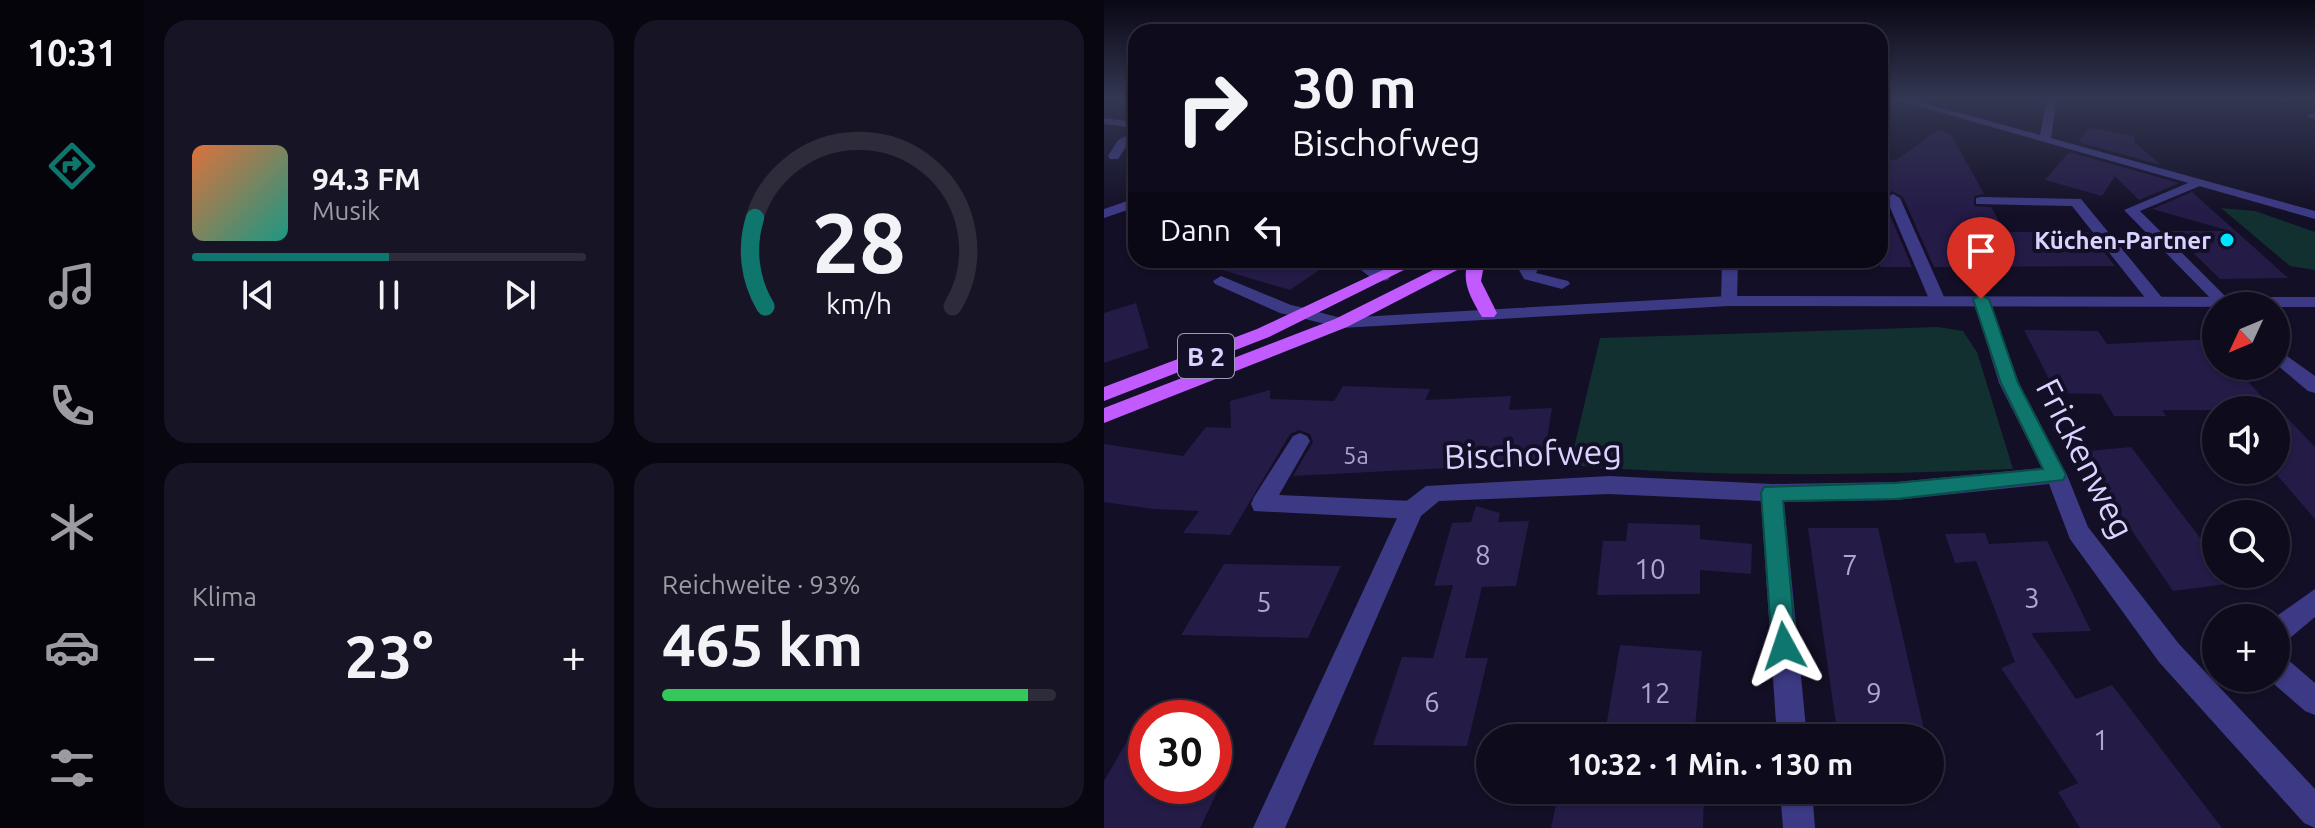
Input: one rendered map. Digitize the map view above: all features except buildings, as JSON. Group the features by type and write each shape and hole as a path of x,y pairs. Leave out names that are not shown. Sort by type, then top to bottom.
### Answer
{"main road":[{"name":"B 2","path":"1104,394 1307,314 1400,268"},
{"name":"B 2","path":"1104,416 1177,390 1341,323 1449,268"},
{"path":"1474,268 1474,287 1488,313"}],"street":[{"path":"2036,137 2315,215"},
{"path":"1114,156 1128,140"},
{"path":"2200,183 2131,210 2212,292"},
{"path":"1893,198 1937,299"},
{"path":"1981,201 2076,202 2156,300"},
{"path":"1104,214 1128,205"},
{"path":"1369,268 1382,277"},
{"path":"1529,268 1530,276 1562,284"},
{"path":"1729,301 1730,268"},
{"path":"1221,281 1286,309 1341,323 1729,301 1981,299 2202,303"},
{"name":"Frickenweg","path":"1981,299 2009,383 2056,475 2078,532 2169,653 2315,812"},
{"path":"2290,303 2315,302"},
{"path":"2290,365 2315,386"},
{"path":"1269,828 1412,510 1262,504 1300,441"},
{"name":"Bischofweg","path":"1412,510 1434,492 1450,491 1609,485 1772,493 1896,491 2056,475"},
{"path":"1772,493 1791,724"},
{"path":"2290,622 2315,601"},
{"path":"2290,680 2315,701"},
{"path":"1797,804 1799,828"}],"green space":[{"path":"2221,208 2255,211 2315,232 2315,270 2290,266"},
{"path":"1938,327 1963,331 1977,352 2013,469 1792,474 1681,472 1570,465 1600,338"}],"place":[{"name":"Küchen-Partner","path":"2227,240"}],"route":[{"path":"1784,646 1772,493 1896,491 2056,475 2009,383 1981,299"}]}
